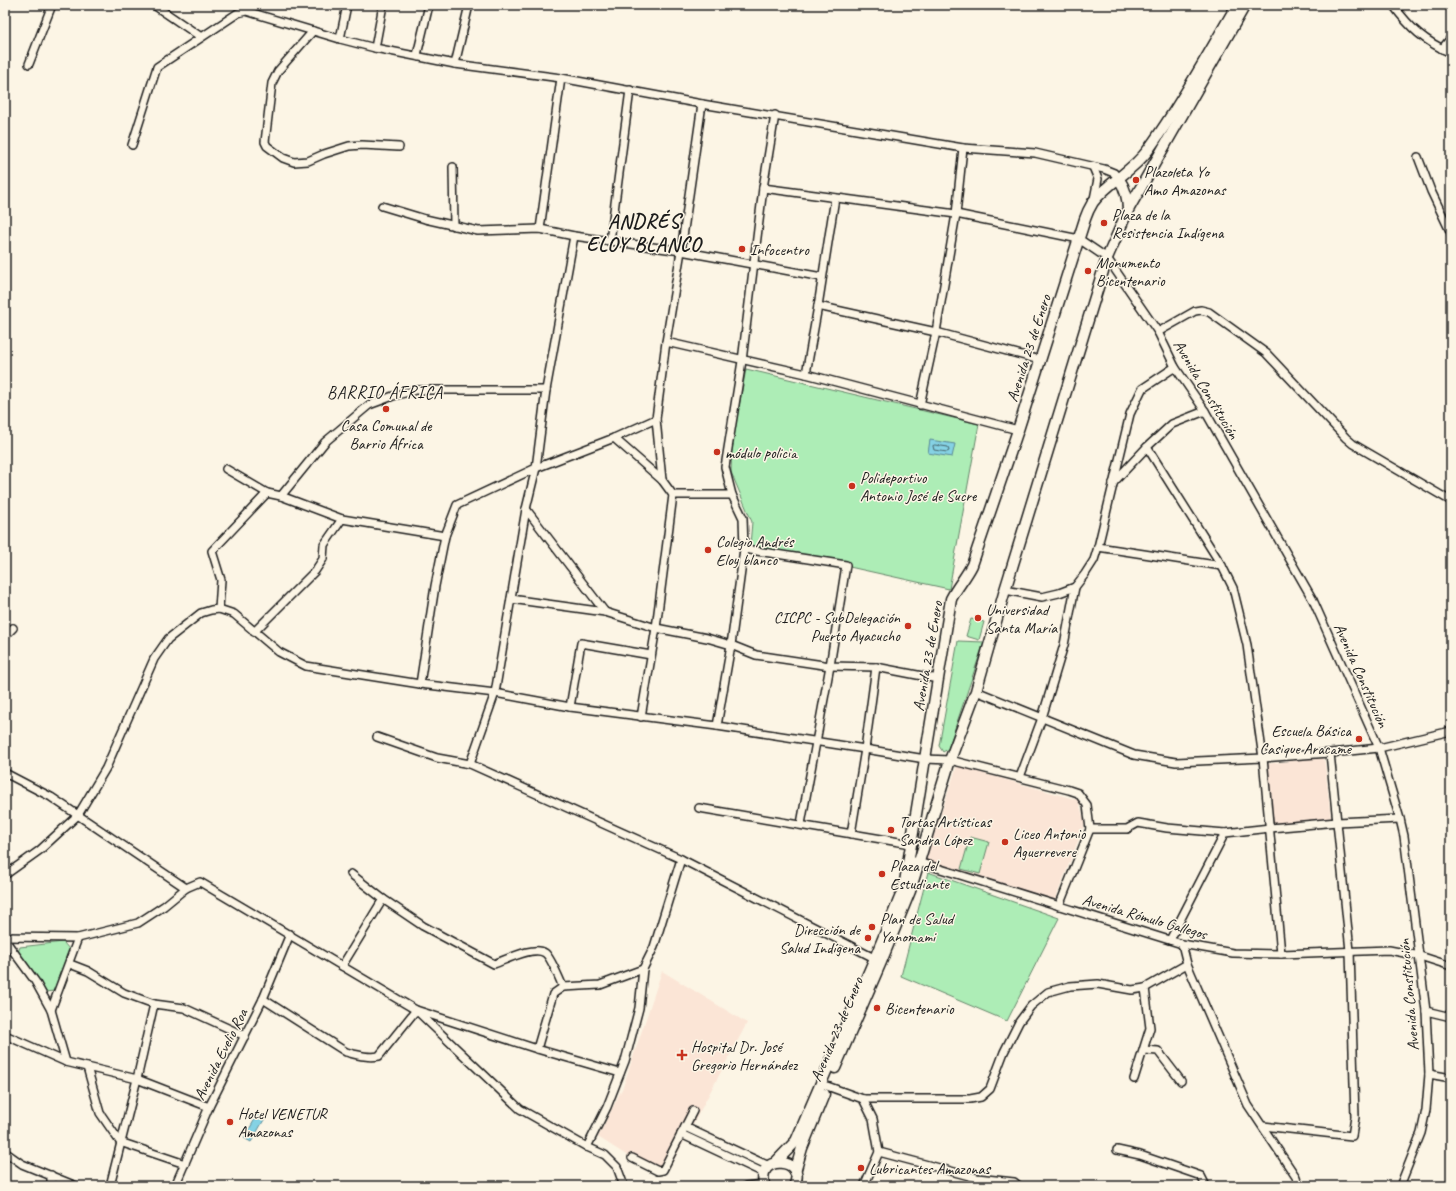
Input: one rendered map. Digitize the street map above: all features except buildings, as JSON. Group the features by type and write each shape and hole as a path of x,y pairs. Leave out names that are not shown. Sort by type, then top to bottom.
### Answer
{"main road":[{"name":"Avenida 23 de Enero","path":"914,861 911,844 951,599 956,589 966,577 972,565 1018,430 1085,219 1092,203 1147,151 1178,105 1237,5"},
{"name":"Avenida 23 de Enero","path":"797,1185 795,1172 802,1148 878,960 976,690 1005,590 1107,258 1128,210 1245,5"},
{"path":"1119,179 1128,201 1128,210"},
{"path":"1104,191 1115,187 1121,189 1125,194"},
{"name":"Avenida 23 de Enero","path":"768,1174 796,1142 878,960"},
{"path":"768,1174 781,1162 790,1165 795,1172"}],"street":[{"path":"29,64 52,5"},
{"path":"154,5 201,37"},
{"path":"340,39 348,5"},
{"path":"375,48 383,5"},
{"path":"417,56 430,5"},
{"path":"455,64 469,5"},
{"path":"1393,5 1420,36 1451,53"},
{"path":"132,145 157,66 238,13 246,11 375,48 455,64 561,78 702,104 776,115 963,148 1035,153 1109,171 1119,179"},
{"path":"312,31 278,71 272,83 265,142 267,146 283,158 294,162 308,161 349,146 362,145 399,147"},
{"path":"1442,49 1451,38"},
{"path":"540,229 561,78"},
{"path":"610,241 630,90"},
{"path":"662,480 656,419 666,342 681,251 702,104"},
{"path":"717,726 731,645 744,549 743,518 732,495 725,467 742,361 763,188 776,115"},
{"path":"920,405 936,332 956,214 963,148"},
{"path":"1418,157 1431,191 1451,233"},
{"path":"453,167 454,226"},
{"path":"1092,167 1098,179 1097,188 1092,203"},
{"path":"763,188 956,214 1079,239"},
{"path":"806,374 835,198"},
{"path":"382,206 454,226 478,231 540,229 574,236 681,251 822,277"},
{"path":"470,764 495,693 526,510 536,468 546,390 574,236"},
{"name":"Avenida Constitución","path":"1079,239 1107,258 1158,332 1175,367 1205,411 1313,600 1379,748 1404,836 1426,1011 1429,1074 1426,1110 1421,1133 1400,1186"},
{"path":"818,306 936,332 1040,360"},
{"path":"1158,332 1195,311 1201,310 1209,312 1266,353 1346,438 1451,501"},
{"path":"666,342 742,361 806,374 1018,430"},
{"path":"1005,590 1042,597 1075,587 1086,574 1094,560 1098,547 1130,414 1142,389 1175,367"},
{"path":"281,496 325,442 369,405 392,396 416,390 546,390"},
{"path":"1113,483 1147,447 1172,424 1205,411"},
{"path":"420,684 435,586 445,536 457,505 536,468 614,438 656,419"},
{"path":"614,438 662,480 673,495 656,628 641,717"},
{"path":"1147,447 1222,566 1233,588 1247,645 1263,758 1280,954"},
{"path":"226,469 268,493 281,496 342,519 445,536"},
{"path":"219,609 221,580 212,551 268,493"},
{"path":"673,495 732,495"},
{"path":"526,510 605,612"},
{"path":"254,632 316,571 323,559 324,546 342,519"},
{"path":"1098,547 1222,566"},
{"path":"744,549 846,565 802,824"},
{"path":"1020,777 1042,718 1064,645 1075,587"},
{"path":"511,599 605,612 656,628 707,638 731,645 756,655 830,666 876,667 938,679"},
{"path":"5,875 40,850 78,815 106,768 158,654 168,639 201,613 219,609 234,614 279,652 306,666 420,684 495,693 570,707 717,726 816,742 865,748 925,759 950,760 1078,793 1087,805 1090,829 1059,906"},
{"path":"5,636 13,628"},
{"path":"570,707 581,643 651,655"},
{"path":"851,834 876,667"},
{"path":"976,690 1134,755 1176,762 1263,758 1379,748 1451,732"},
{"path":"377,736 437,758 470,764 682,859 878,960"},
{"path":"1263,1126 1352,1136 1355,1117 1350,951 1330,753"},
{"path":"5,773 52,797 186,888"},
{"path":"699,808 802,824 911,844"},
{"path":"1090,829 1127,829 1138,823 1167,828 1225,833 1337,822 1400,820"},
{"path":"1170,940 1225,833"},
{"path":"587,1147 607,1107 625,1061 638,1008 643,969 654,947 682,859"},
{"name":"Avenida Rómulo Gallegos","path":"914,861 1182,944 1233,953 1280,954 1389,950 1420,956 1451,966"},
{"path":"351,874 383,899 423,926 494,964 524,953 538,950 546,954 563,987"},
{"path":"5,937 78,938 138,923 164,906 186,888 200,882 416,1010 520,1109 587,1147 605,1155 617,1167 624,1186"},
{"path":"342,966 383,899"},
{"name":"Avenida Evelio Roa","path":"175,1186 209,1107 263,999 290,934"},
{"path":"52,1010 70,964 78,938"},
{"path":"5,940 35,981 52,1010 66,1062"},
{"path":"1182,944 1187,964 1248,1105 1296,1177 1299,1186"},
{"path":"70,964 88,971 124,992 154,1004 184,1008 245,1036"},
{"path":"827,1086 863,1100 970,1099 981,1097 990,1089 1004,1052 1019,1022 1031,1006 1048,992 1070,986 1098,984 1132,990 1145,988 1187,964"},
{"path":"537,1049 553,994 563,987 600,985 643,969"},
{"path":"1134,1079 1150,1028 1145,988"},
{"path":"263,999 346,1052 360,1056 372,1057 379,1056 416,1010"},
{"path":"110,1186 154,1004"},
{"path":"416,1010 537,1049 620,1073"},
{"path":"1426,1011 1451,1017"},
{"path":"5,1035 66,1062 137,1079 209,1107"},
{"path":"1144,1050 1158,1052 1181,1081"},
{"path":"87,1067 100,1113 120,1142 185,1164"},
{"path":"1429,1074 1451,1078"},
{"path":"863,1100 873,1119 879,1152 864,1186"},
{"path":"632,1158 658,1171 663,1170 693,1111"},
{"path":"685,1127 768,1174"},
{"path":"681,1134 768,1174"},
{"path":"1116,1150 1140,1155 1201,1176 1206,1186"},
{"path":"5,1152 22,1164 76,1186"},
{"path":"879,1152 977,1178 1014,1182 1019,1186"},
{"path":"746,1186 768,1174"},
{"path":"51,1175 51,1186"},
{"path":"975,1186 977,1178"}],"shaded area":[{"path":"1324,757 1331,818 1272,825 1266,764"},
{"name":"Liceo Antonio Aguerrevere","path":"957,766 1078,800 1085,823 1055,900 925,861"},
{"name":"Hospital Dr. José Gregorio Hernández","path":"662,971 747,1023 668,1171 656,1174 598,1137 623,1087"}],"green space":[{"name":"Polideportivo Antonio José de Sucre","path":"746,369 979,424 949,589 750,545 752,522 731,472 732,443"},
{"path":"971,619 984,622 979,640 966,636"},
{"path":"958,641 984,642 948,749 943,752 939,746"},
{"path":"970,837 989,842 980,874 961,869"},
{"path":"928,872 1059,918 1007,1021 901,976"},
{"path":"63,942 70,950 54,991 45,992 18,952 20,947"}],"water":[{"path":"930,440 955,444 952,457 928,453"},
{"path":"258,1114 265,1118 251,1142 244,1138"}],"place":[{"name":"Plazoleta Yo Amo Amazonas","path":"1136,180"},
{"name":"Plaza de la Resistencia Indígena","path":"1104,223"},
{"name":"Infocentro","path":"742,249"},
{"name":"Monumento Bicentenario","path":"1088,271"},
{"name":"Casa Comunal de Barrio África","path":"386,409"},
{"name":"módulo policia","path":"717,452"},
{"name":"Polideportivo Antonio José de Sucre","path":"852,486"},
{"name":"Colegio Andrés Eloy blanco","path":"708,550"},
{"name":"Universidad Santa María","path":"978,618"},
{"name":"CICPC - SubDelegación Puerto Ayacucho","path":"908,626"},
{"name":"Escuela Básica Casique Aracame","path":"1359,739"},
{"name":"Tortas Artísticas Sandra López","path":"891,830"},
{"name":"Liceo Antonio Aguerrevere","path":"1005,842"},
{"name":"Plaza del Estudiante","path":"882,874"},
{"name":"Plan de Salud Yanomami","path":"872,927"},
{"name":"Dirección de Salud Indígena","path":"868,938"},
{"name":"Bicentenario","path":"877,1008"},
{"name":"Hospital Dr. José Gregorio Hernández","path":"682,1055"},
{"name":"Hotel VENETUR Amazonas","path":"230,1122"},
{"name":"Lubricantes Amazonas","path":"861,1168"}],"district":[{"name":"ANDRÉS ELOY BLANCO","path":"644,232"},
{"name":"BARRIO ÁFRICA","path":"385,392"}]}
